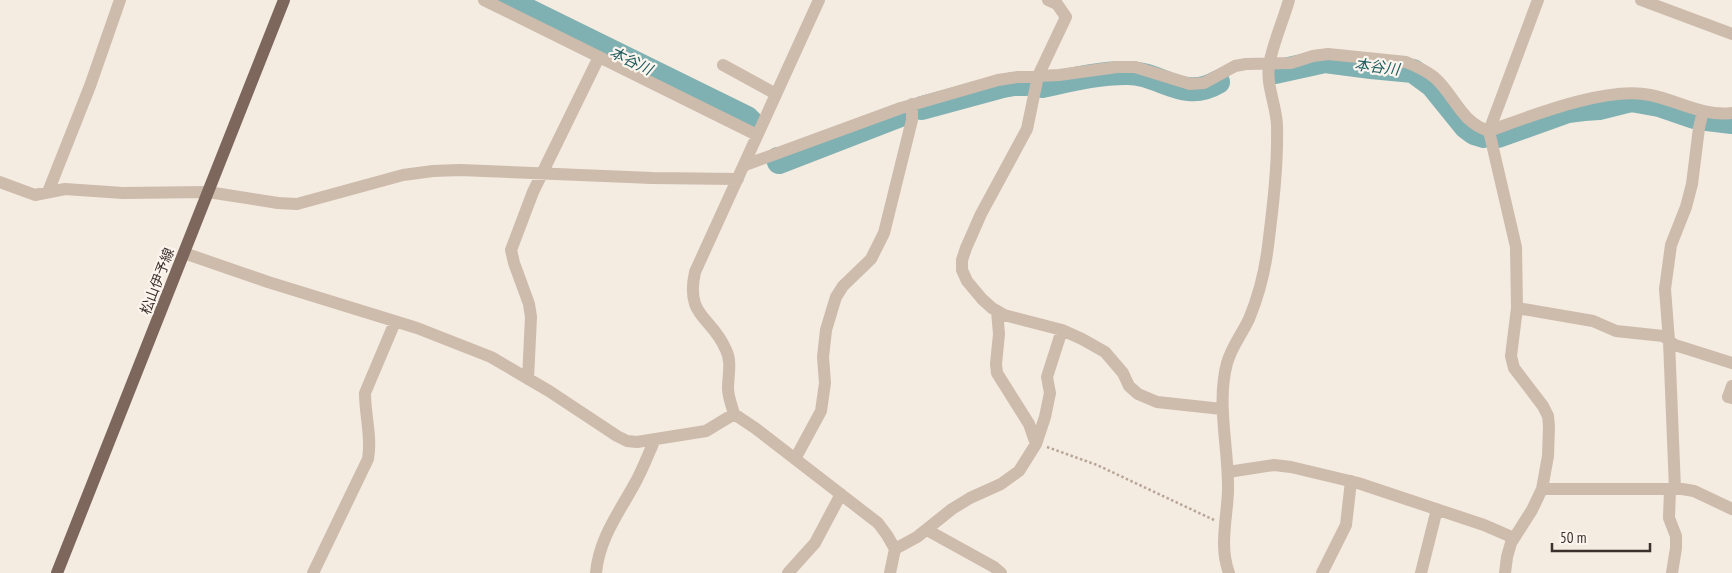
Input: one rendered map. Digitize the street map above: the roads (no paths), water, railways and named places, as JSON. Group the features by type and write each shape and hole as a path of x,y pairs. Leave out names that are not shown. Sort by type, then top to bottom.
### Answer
{"main road":[{"name":"松山伊予線","path":"58,573 284,0"}],"street":[{"path":"48,192 90,86 120,0"},
{"path":"484,0 757,135"},
{"path":"819,0 695,272 692,289 700,314 719,336 727,351 729,363 728,389 734,414 878,523 896,549 890,573"},
{"path":"1048,0 1057,4 1066,17 1038,76 1027,129 981,214 962,260 962,270 967,281 982,300 996,311 1004,315 1062,330 1105,352 1123,373 1129,386 1138,394 1157,402 1222,409"},
{"path":"1229,573 1225,562 1223,542 1228,491 1222,409 1224,377 1235,342 1248,320 1265,272 1277,123 1268,78 1269,64 1290,0"},
{"path":"1505,573 1507,557 1514,538 1532,510 1542,489 1548,456 1548,416 1544,406 1514,368 1511,356 1517,308 1516,247 1489,130 1538,0"},
{"path":"1641,0 1732,34"},
{"path":"745,165 912,104 998,80 1059,75 1117,67 1135,67 1190,84 1204,83 1235,66 1291,63 1313,56 1328,54 1406,62 1435,78 1470,122 1478,127 1489,130 1582,100 1636,93 1650,95 1703,111 1724,114 1732,113"},
{"path":"528,379 532,333 530,304 511,250 533,192 599,57"},
{"path":"723,66 776,94"},
{"path":"795,459 821,411 825,383 823,357 826,330 836,297 843,286 871,259 884,233 912,120 912,104"},
{"path":"1672,573 1676,536 1669,518 1673,489 1669,341 1665,289 1666,268 1671,245 1686,207 1692,184 1703,111"},
{"path":"0,182 35,195 65,189 123,192 208,192 296,204 403,175 433,171 460,170 652,178 738,179"},
{"path":"184,252 268,282 416,328 491,357 622,438 636,442 706,430 734,414"},
{"path":"1517,308 1593,321 1616,331 1663,336 1675,345 1732,363"},
{"path":"996,311 999,334 997,373 1029,424 1036,444"},
{"path":"313,573 368,459 370,436 365,393 395,322"},
{"path":"896,549 927,530 952,509 1011,478 1019,471 1036,444 1049,403 1050,393 1047,377 1062,330"},
{"path":"1732,386 1728,397 1732,398"},
{"path":"596,573 603,541 635,484 655,440"},
{"path":"1228,472 1274,465 1291,467 1351,481 1437,509 1514,538"},
{"path":"1322,573 1346,525 1351,481"},
{"path":"1542,489 1673,489 1694,491 1732,510"},
{"path":"788,573 814,543 841,494"},
{"path":"1421,573 1437,509"},
{"path":"927,530 994,567 1001,573"}],"waterway":[{"name":"本谷川","path":"507,0 747,118 753,124"},
{"name":"本谷川","path":"1275,72 1325,61 1413,71 1432,85 1466,127 1474,133 1484,136"},
{"name":"本谷川","path":"1042,86 1115,73 1138,74 1182,88 1205,88 1218,82"},
{"name":"本谷川","path":"922,108 1003,86 1026,84"},
{"name":"本谷川","path":"1498,136 1568,111 1599,108 1631,100 1659,105 1694,117"},
{"name":"本谷川","path":"778,159 779,162 903,114"},
{"name":"本谷川","path":"1707,119 1732,122"}]}
